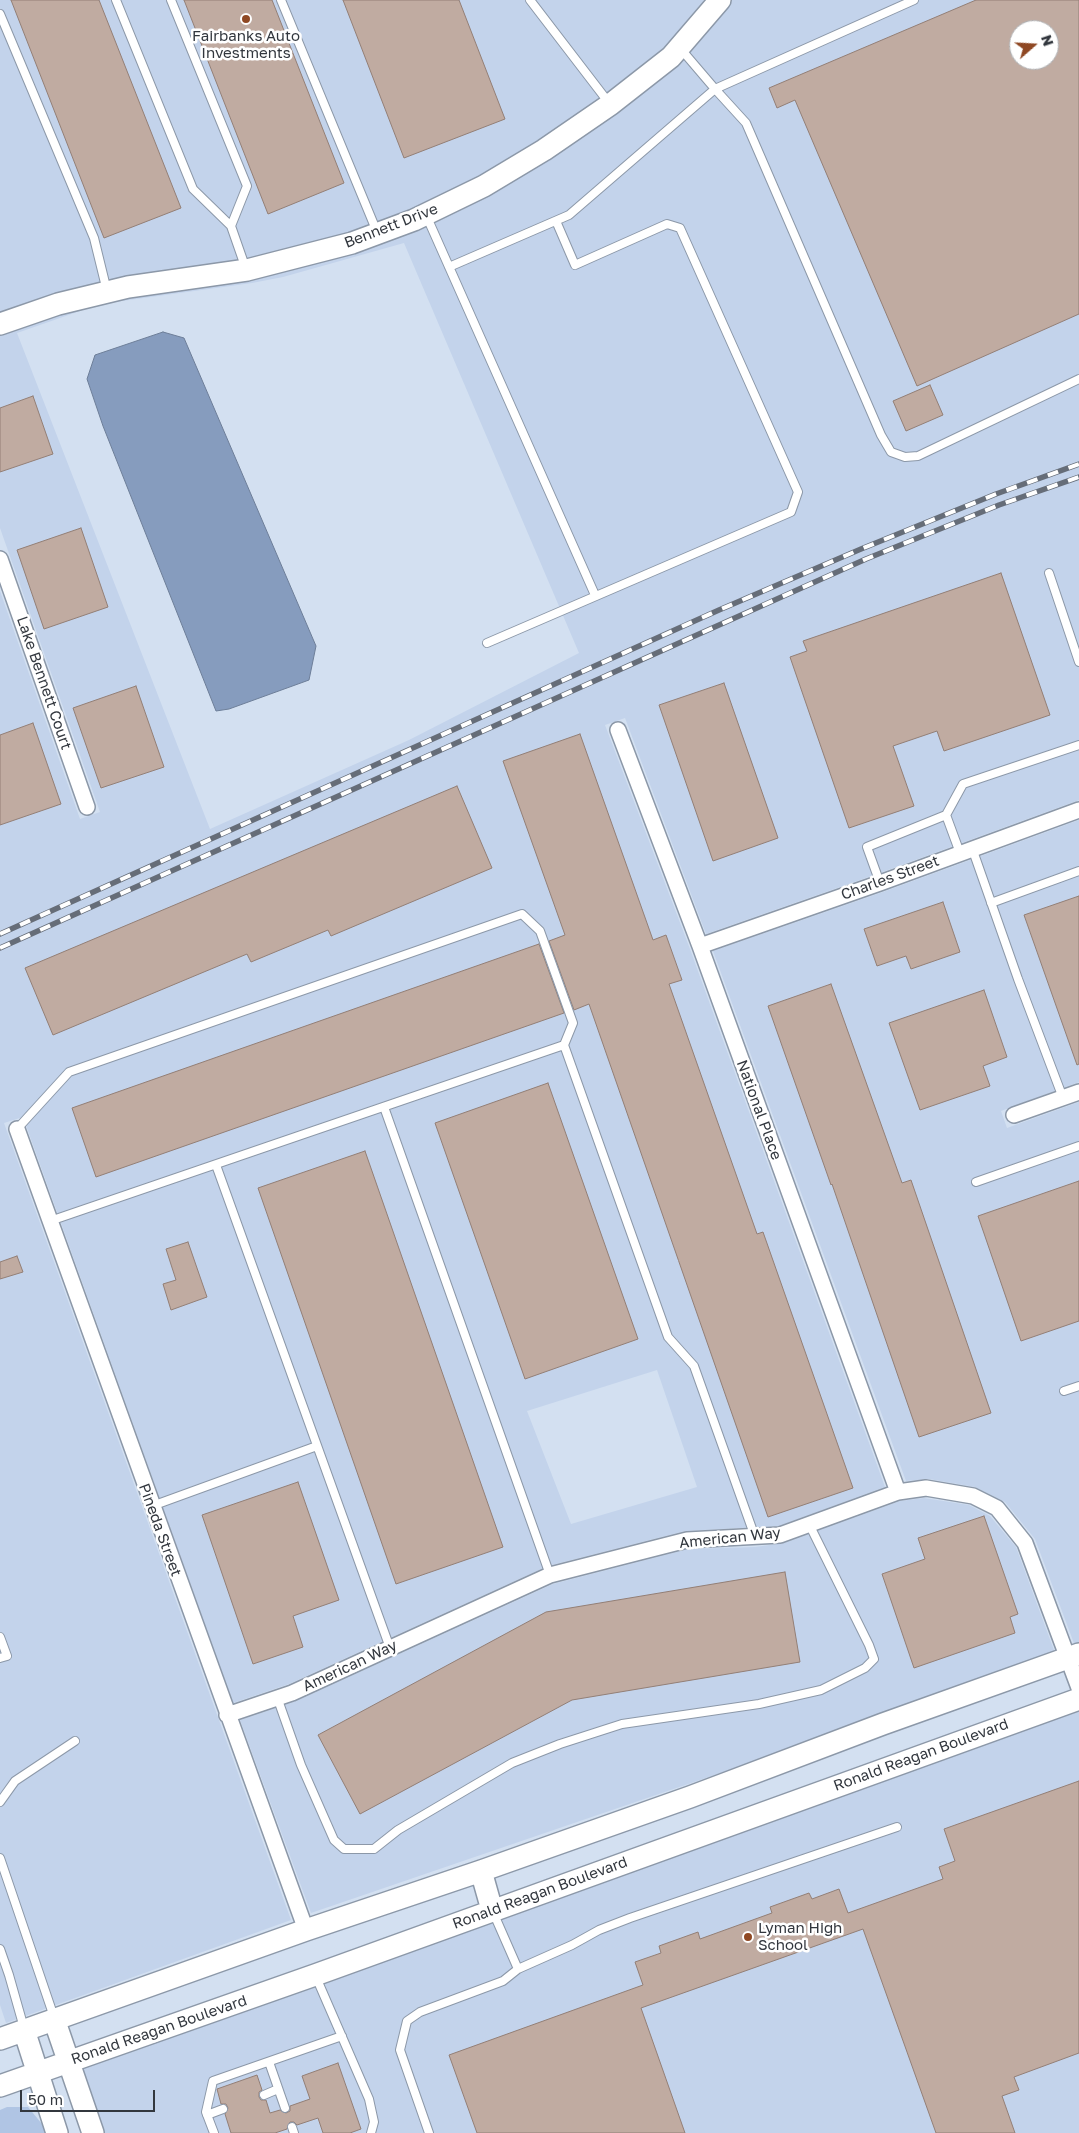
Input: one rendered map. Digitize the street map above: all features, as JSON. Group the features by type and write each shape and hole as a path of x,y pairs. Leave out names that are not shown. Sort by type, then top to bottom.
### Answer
{"main road":[{"name":"Bennett Drive","path":"0,324 58,304 128,287 246,270 352,243 426,214 501,176 544,150 611,104 671,57 720,0"},
{"path":"0,2039 306,1930 481,1871 690,1797 883,1724 1074,1656"},
{"name":"Ronald Reagan Boulevard","path":"0,2086 315,1975 1079,1699"},
{"path":"481,1871 492,1910"},
{"path":"54,2019 93,2133"},
{"path":"24,2030 57,2133"}],"street":[{"name":"Lake Bennett Court","path":"0,559 87,807"},
{"name":"National Place","path":"618,730 700,946 898,1492"},
{"name":"Charles Street","path":"700,946 1079,810"},
{"path":"1014,1115 1079,1092"},
{"name":"Pineda Street","path":"16,1129 151,1507 306,1930"},
{"name":"American Way","path":"227,1715 292,1693 550,1575 687,1540 755,1538 780,1535 898,1492 926,1488 973,1496 997,1508 1025,1543 1074,1656 1079,1688"}],"lane":[{"path":"116,0 193,189 231,226 246,270"},
{"path":"171,0 247,186 231,226"},
{"path":"281,0 378,234"},
{"path":"530,0 611,104"},
{"path":"449,267 569,215 715,89 914,0"},
{"path":"0,14 94,238 108,292"},
{"path":"679,48 746,123 881,435 891,452 905,457 918,456 1079,379"},
{"path":"426,214 595,595"},
{"path":"487,643 791,512 798,492 680,228 668,224 575,265 556,221"},
{"path":"1049,573 1079,662"},
{"path":"880,883 867,847 946,815 963,784 1079,745"},
{"path":"946,815 991,902 1063,1098"},
{"path":"991,902 1079,871"},
{"path":"16,1129 69,1072 522,914 540,931 573,1023 564,1045 668,1337 694,1366 755,1538"},
{"path":"50,1221 564,1045"},
{"path":"384,1107 550,1575"},
{"path":"976,1182 1079,1146"},
{"path":"216,1165 390,1648"},
{"path":"1064,1391 1079,1386"},
{"path":"151,1507 317,1446"},
{"path":"277,1698 301,1766 334,1840 344,1849 374,1849 398,1830 512,1764 560,1744 622,1724 759,1704 821,1690 865,1668 874,1659 869,1645 809,1524"},
{"path":"0,1637 6,1656 0,1658"},
{"path":"0,1802 15,1781 75,1741"},
{"path":"429,2133 400,2050 407,2020 420,2012 503,1980 518,1969 572,1945 599,1930 898,1827"},
{"path":"0,1858 54,2019"},
{"path":"492,1910 518,1969"},
{"path":"0,1949 9,1974 24,2030"},
{"path":"315,1975 370,2099 374,2122 372,2133"},
{"path":"214,2133 206,2112 213,2082 342,2036"},
{"path":"269,2062 285,2108"},
{"path":"264,2095 278,2090"},
{"path":"207,2115 223,2109"}],"shaded area":[{"path":"0,0 708,0 664,51 612,92 538,143 480,178 410,212 349,235 245,261 0,315"},
{"path":"732,0 1079,0 1079,800 706,934 625,718 605,725 690,949 885,1487 779,1526 685,1531 548,1566 289,1684 233,1703 23,1117 4,1123 291,1920 6,2023 0,2005 0,591 80,819 100,812 0,528 0,334 61,313 129,296 354,252 677,64 713,25","holes":["404,243 579,653 409,740 210,829 17,333 100,304 283,277","657,1370 697,1487 571,1524 527,1411"]},
{"path":"163,332 184,338 316,646 309,680 229,709 216,711 103,426 87,379 95,355"},
{"path":"1079,820 1079,1082 1001,1111 1007,1128 1079,1102 1079,1645 1075,1646 1035,1539 1005,1502 975,1487 929,1479 906,1481 713,951 883,892"},
{"path":"924,1498 969,1505 990,1516 1016,1547 1055,1653 808,1743 311,1913 240,1720 296,1701 553,1584 688,1549 755,1547 784,1543 900,1501"},
{"name":"Lyman High School","path":"1079,1699 1079,2133 93,2133 69,2062"},
{"path":"7,2107 28,2107 42,2124 45,2133 0,2133 0,2110"}],"building":[{"path":"11,0 99,0 181,208 104,238"},
{"path":"184,0 272,0 344,183 268,214"},
{"path":"343,0 459,0 505,119 404,158"},
{"path":"976,0 1079,0 1079,314 917,386 795,100 777,108 769,88"},
{"path":"930,385 943,415 906,431 893,401"},
{"path":"33,396 53,454 0,472 0,408"},
{"path":"81,528 108,607 44,629 17,550"},
{"path":"1001,573 1050,715 944,751 937,731 893,746 914,806 849,828 790,657 807,651 803,641"},
{"path":"724,683 778,838 713,861 659,705"},
{"path":"136,686 164,767 101,788 73,708"},
{"path":"33,723 61,804 0,825 0,735"},
{"path":"580,734 653,940 666,935 682,980 669,984 757,1234 763,1232 853,1488 768,1517 589,1004 574,1010 549,941 565,935 503,761"},
{"path":"457,786 492,868 331,936 328,930 251,962 247,954 53,1035 25,968"},
{"path":"1079,896 1079,1064 1077,1065 1024,915"},
{"path":"943,902 960,952 911,969 906,956 877,966 864,929"},
{"path":"539,944 564,1013 96,1177 72,1108"},
{"path":"831,984 902,1183 911,1180 991,1413 919,1437 832,1184 768,1006"},
{"path":"984,990 1007,1057 983,1066 990,1086 920,1110 889,1023"},
{"path":"548,1083 638,1339 525,1379 435,1123"},
{"path":"365,1151 503,1547 396,1584 258,1188"},
{"path":"1079,1181 1079,1321 1021,1341 978,1216"},
{"path":"188,1242 207,1297 171,1310 163,1284 176,1280 166,1249"},
{"path":"17,1256 23,1272 0,1279 0,1262"},
{"path":"298,1482 339,1600 293,1616 303,1647 253,1664 202,1515"},
{"path":"984,1516 1018,1614 1010,1617 1015,1633 914,1668 882,1574 925,1559 918,1538"},
{"path":"785,1572 800,1662 572,1700 360,1814 318,1735 546,1612"},
{"path":"1079,1781 1079,2053 1014,2077 1019,2090 1002,2096 1015,2133 936,2133 863,1929 641,2008 685,2133 477,2133 449,2055 643,1985 635,1962 661,1953 659,1946 698,1932 700,1939 772,1913 770,1907 809,1893 812,1899 839,1889 848,1913 943,1879 939,1867 955,1861 944,1829"},
{"path":"338,2063 361,2129 350,2133 323,2133 318,2118 297,2125 294,2122 290,2122 287,2129 275,2133 231,2133 225,2114 228,2108 226,2104 221,2104 217,2089 257,2075 262,2090 259,2092 259,2097 261,2100 266,2100 270,2113 280,2110 286,2113 290,2111 290,2106 310,2099 302,2076"}],"railway":[{"path":"0,934 719,610 996,494 1079,464"},
{"path":"0,948 866,559 999,505 1079,477"}],"place":[{"name":"Fairbanks Auto Investments","path":"246,19"},
{"name":"Lyman High School","path":"748,1937"}]}
